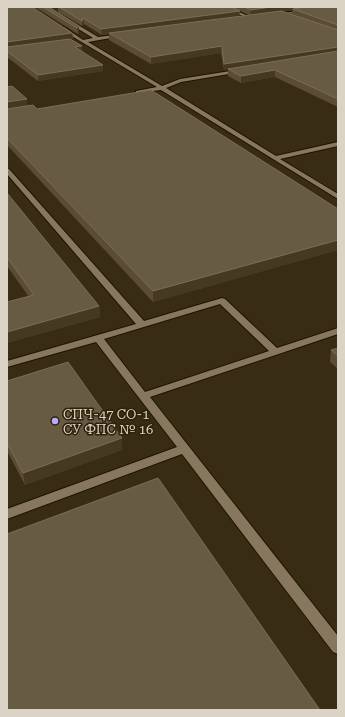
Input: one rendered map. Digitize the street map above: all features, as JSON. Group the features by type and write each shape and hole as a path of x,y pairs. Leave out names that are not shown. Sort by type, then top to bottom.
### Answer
{"lane":[{"path":"45,7 97,39"},
{"path":"224,7 251,18"},
{"path":"266,16 330,7"},
{"path":"50,10 56,9"},
{"path":"281,14 294,19"},
{"path":"243,19 258,17"},
{"path":"56,24 338,197"},
{"path":"74,42 128,34"},
{"path":"131,94 162,88 180,80 248,69"},
{"path":"274,158 338,144"},
{"path":"7,170 142,325"},
{"path":"7,364 222,301 276,352"},
{"path":"143,396 338,332"},
{"path":"98,338 338,648"},
{"path":"7,514 184,449"}],"building":[{"path":"7,7 32,7 72,33 7,42"},
{"path":"43,7 49,7 79,26 77,28"},
{"path":"59,7 231,7 240,11 101,29 83,18 82,21"},
{"path":"244,7 271,7 251,10"},
{"path":"306,7 338,7 338,25 293,9"},
{"path":"281,11 338,30 338,47 224,64 222,46 151,57 109,33"},
{"path":"70,39 82,46 75,47 103,65 38,75 7,51 7,47"},
{"path":"338,51 338,99 275,70 241,76 228,69"},
{"path":"12,86 27,99 7,102 7,87"},
{"path":"151,90 338,209 338,240 153,291 7,138 7,109 33,105 37,109"},
{"path":"7,193 99,306 7,332 7,302 34,295 7,257"},
{"path":"338,348 338,356 331,350"},
{"name":"СПЧ-47 СО-1 СУ ФПС № 16","path":"68,362 122,438 23,473 7,443 7,381"},
{"path":"158,478 320,710 7,710 7,534"}],"place":[{"name":"СПЧ-47 СО-1 СУ ФПС № 16","path":"55,421"}]}
